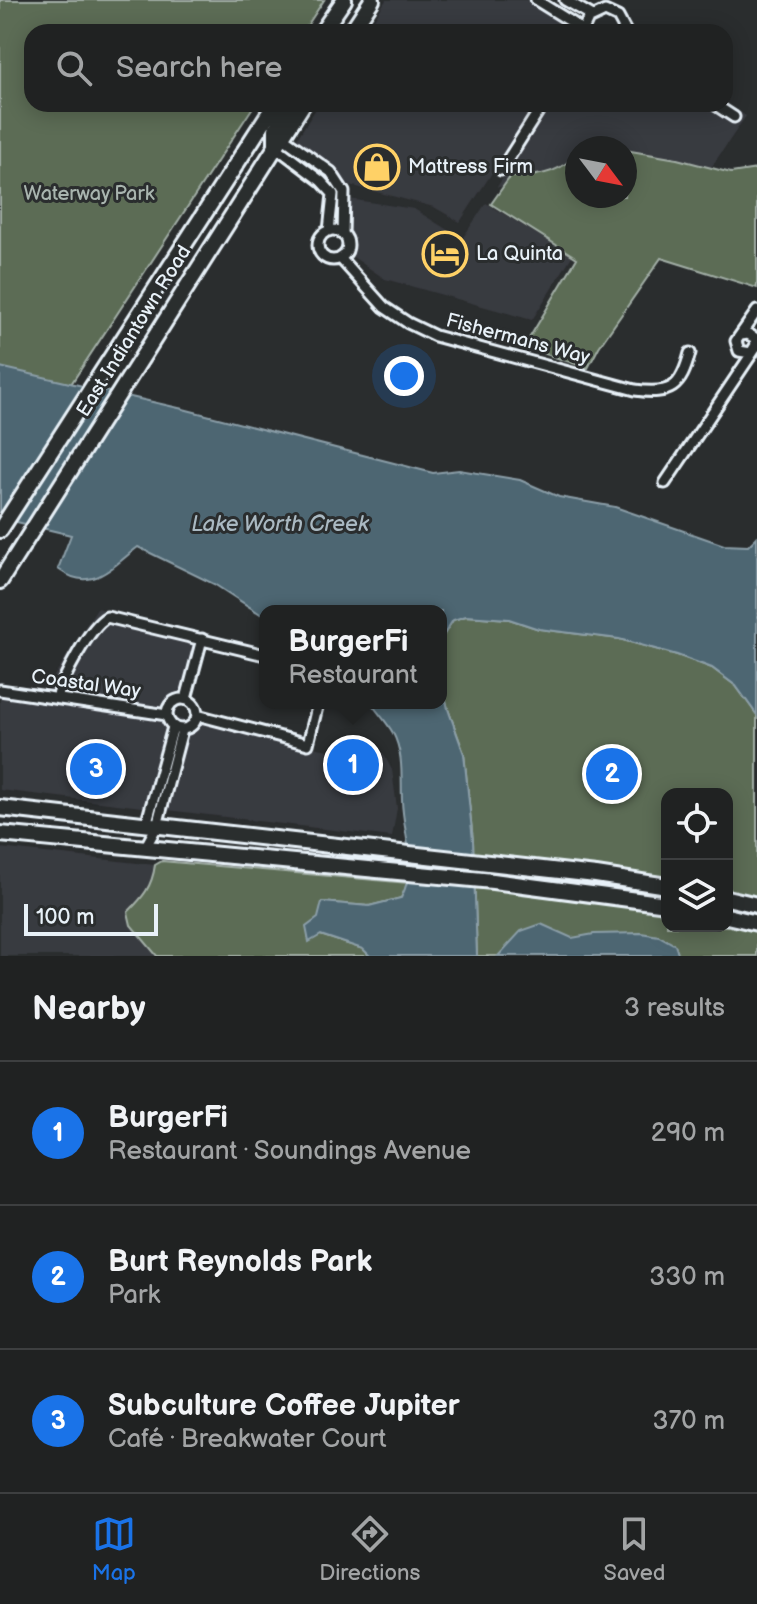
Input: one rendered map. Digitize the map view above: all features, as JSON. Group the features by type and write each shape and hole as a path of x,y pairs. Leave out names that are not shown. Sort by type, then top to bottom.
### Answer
{"main road":[{"path":"329,24 344,0"},
{"path":"356,24 372,0"},
{"name":"East Indiantown Road","path":"0,530 270,112"},
{"path":"279,142 276,129 285,112"},
{"name":"East Indiantown Road","path":"0,581 298,112"},
{"path":"0,808 661,885"},
{"path":"0,834 400,871 595,892 661,903"},
{"path":"733,899 757,905"},
{"path":"733,917 757,923"}],"street":[{"path":"536,0 574,24"},
{"path":"565,0 591,15"},
{"path":"584,24 591,15 605,11 614,14 623,24"},
{"path":"501,170 538,112"},
{"path":"726,112 734,117"},
{"path":"279,142 331,172 344,192 343,235 347,247 340,258"},
{"name":"Fishermans Way","path":"279,142 333,194 329,231 319,240 319,250 330,260 340,258 384,307 408,323 435,336 654,393 675,386 685,374 690,353"},
{"path":"329,231 343,235"},
{"path":"756,348 747,354 739,351 736,341 757,311"},
{"path":"665,483 756,348 752,335 741,335"},
{"path":"57,698 65,677 98,624 107,617 259,653"},
{"path":"186,699 202,639"},
{"name":"Coastal Way","path":"0,690 167,715"},
{"path":"177,728 167,715 171,703 186,699"},
{"path":"177,728 191,727 197,715 194,705 186,699"},
{"path":"197,715 308,744 317,709"},
{"path":"145,848 177,728"}],"shaded area":[{"path":"386,0 528,0 567,24 371,24"},
{"path":"733,108 746,116 704,178 637,181 637,136 565,136 565,184 497,187 546,112 733,112"},
{"path":"314,112 532,112 460,222 434,207 342,183 296,140"},
{"path":"349,199 414,209 462,239 486,203 572,256 532,320 385,279 343,250"},
{"path":"97,608 199,632 174,718 347,754 383,753 392,770 397,808 392,837 0,790 0,683 46,689"},
{"path":"0,848 155,865 146,895 161,956 0,956"}],"green space":[{"name":"Waterway Park","path":"0,0 324,0 308,24 24,24 24,112 250,112 71,384 0,368"},
{"path":"637,152 731,173 757,169 757,288 661,258 599,347 588,368 524,347 577,258 491,204 510,177 538,175 564,165 565,208 637,208"},
{"path":"466,616 509,619 539,629 619,639 712,668 736,686 757,715 757,956 477,956 473,841 464,753 447,705 447,630 453,620"},
{"path":"162,861 409,883 401,898 369,906 322,902 320,935 363,949 370,956 157,956 131,925 128,912 146,891 155,865"}],"water":[{"name":"Lake Worth Creek","path":"0,367 183,409 433,473 459,470 520,480 559,497 615,507 724,545 748,546 757,537 757,715 736,686 712,668 619,639 539,629 509,619 466,616 453,620 447,630 447,605 259,605 259,613 214,584 138,547 109,570 91,579 81,579 58,569 71,535 0,518"},
{"path":"447,705 464,754 473,841 477,956 370,956 363,949 321,935 309,942 306,927 318,918 322,902 369,906 401,898 406,885 409,849 403,813 400,758 397,741 376,709 447,709"},
{"path":"541,924 572,938 594,934 641,933 659,936 675,945 679,956 498,956 521,931"}],"place":[{"name":"Mattress Firm","path":"377,167"},
{"name":"La Quinta","path":"445,254"},
{"name":"BurgerFi","path":"353,765"},
{"name":"Subculture Coffee Jupiter","path":"96,769"},
{"name":"Burt Reynolds Park","path":"612,774"}]}
